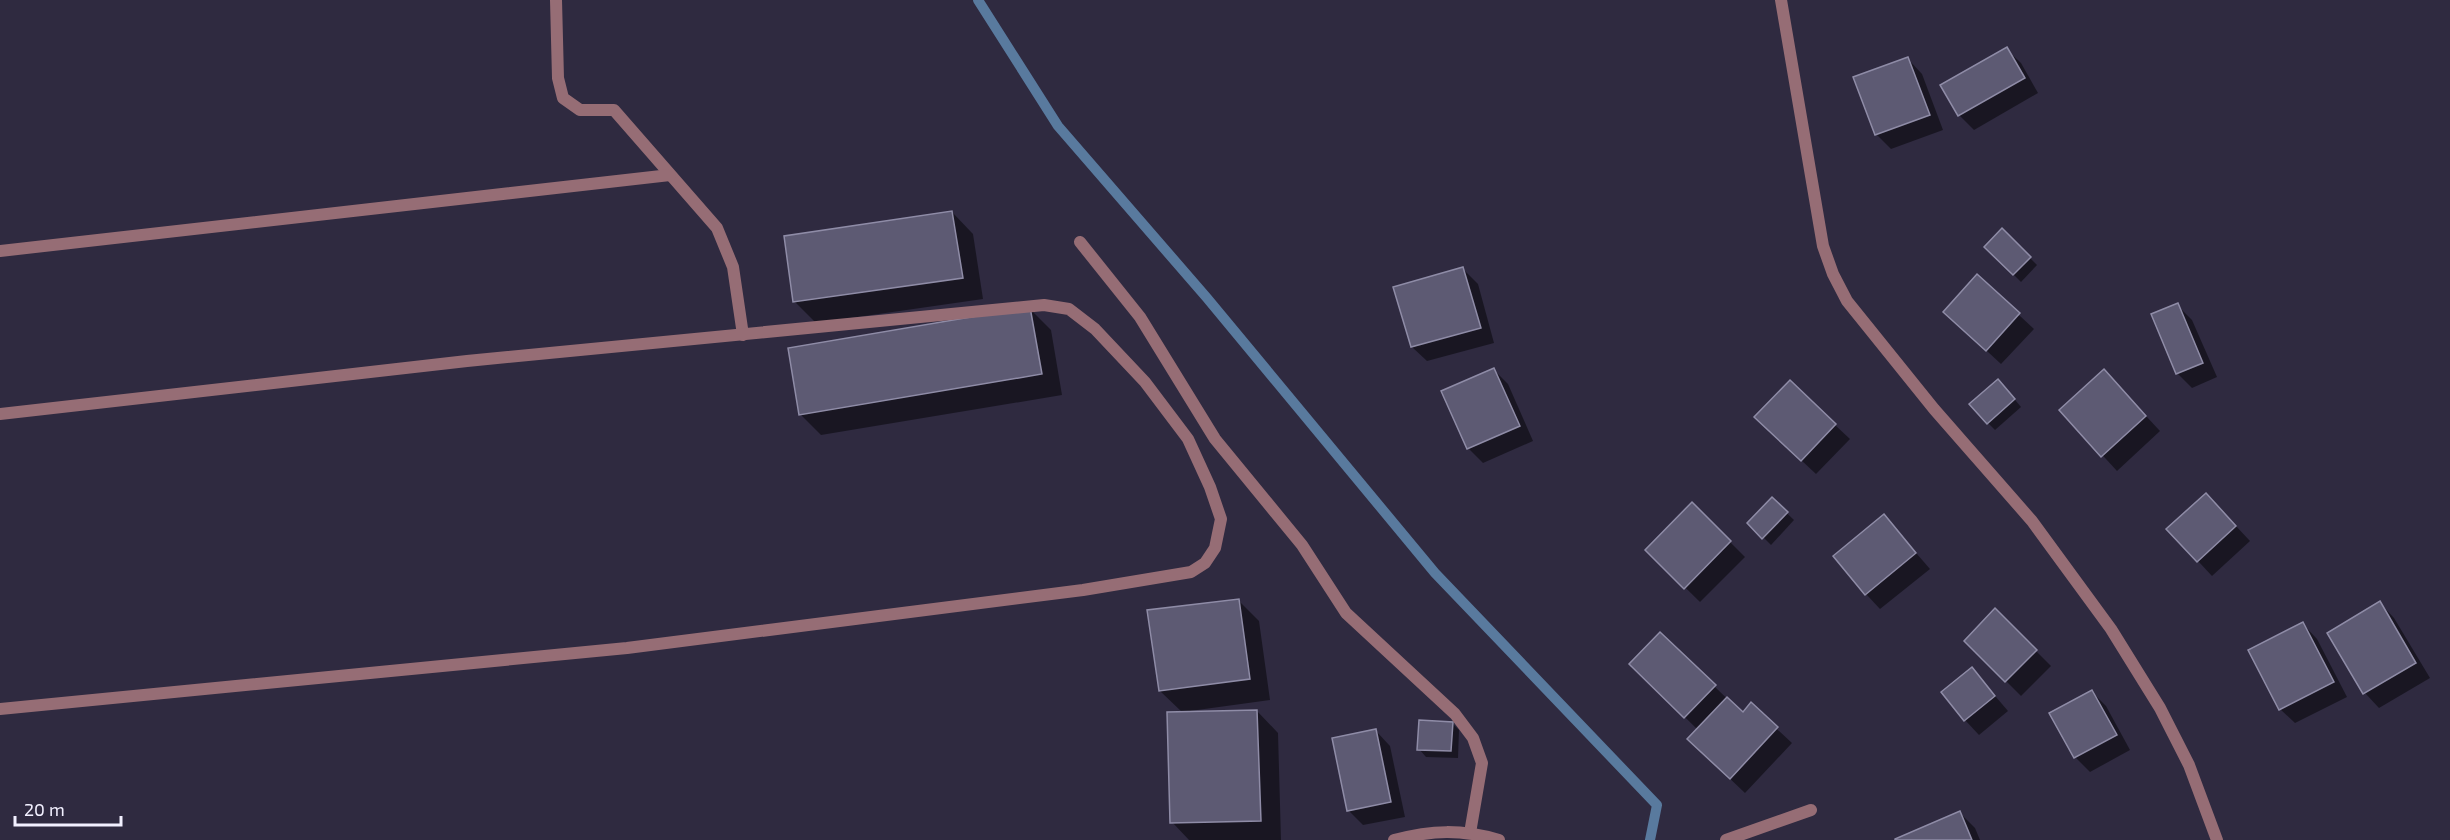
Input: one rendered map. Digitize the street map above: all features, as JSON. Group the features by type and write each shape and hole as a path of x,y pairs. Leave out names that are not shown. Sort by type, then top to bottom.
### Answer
{"street":[{"path":"556,0 558,78 563,98 580,110 614,110 717,228 733,267 743,335"},
{"path":"1781,0 1823,246 1833,274 1847,302 1934,409 2032,521 2111,629 2160,708 2189,765 2217,840"},
{"path":"0,251 670,175"},
{"path":"1080,242 1140,317 1215,439 1302,544 1346,613 1402,668 1455,714 1473,738 1482,763 1470,833"},
{"path":"0,414 467,362 1044,305 1069,309 1095,330 1145,382 1188,439 1210,487 1221,519 1215,548 1205,563 1191,572 1083,590 627,648 0,709"},
{"path":"1726,840 1811,810"},
{"path":"1394,840 1423,832 1446,831 1470,833 1499,840"}],"building":[{"path":"2007,47 2025,78 1958,116 1940,85"},
{"path":"1908,57 1930,115 1875,135 1853,77"},
{"path":"952,211 963,278 793,302 784,236"},
{"path":"2002,228 2031,257 2013,275 1984,247"},
{"path":"1463,267 1481,328 1411,347 1393,287"},
{"path":"1977,274 2020,313 1986,351 1943,312"},
{"path":"2178,303 2203,363 2176,374 2151,314"},
{"path":"1030,307 1042,374 799,415 788,348"},
{"path":"1494,368 1520,426 1467,449 1441,391"},
{"path":"2104,369 2146,416 2101,457 2059,410"},
{"path":"1998,379 2015,399 1987,424 1969,404"},
{"path":"1790,380 1836,424 1801,461 1754,417"},
{"path":"2206,493 2236,526 2197,562 2166,529"},
{"path":"1772,497 1788,512 1762,539 1747,523"},
{"path":"1692,502 1731,541 1684,589 1645,550"},
{"path":"1884,514 1916,553 1865,595 1833,556"},
{"path":"1239,599 1250,679 1159,691 1147,610"},
{"path":"2380,601 2416,663 2363,694 2327,633"},
{"path":"1995,608 2037,650 2005,682 1964,641"},
{"path":"2303,622 2334,682 2279,710 2248,650"},
{"path":"1660,632 1716,685 1684,718 1629,664"},
{"path":"1972,667 1995,696 1964,721 1941,692"},
{"path":"2092,690 2117,735 2074,758 2049,713"},
{"path":"1727,697 1743,712 1751,702 1778,727 1730,779 1687,739"},
{"path":"1257,710 1261,821 1170,823 1167,712"},
{"path":"1419,720 1453,722 1451,751 1417,750"},
{"path":"1376,729 1391,802 1347,811 1332,738"},
{"path":"1960,811 1972,840 1895,840 1895,839"}],"waterway":[{"path":"978,0 1058,126 1207,298 1435,573 1657,805 1650,840"}]}
